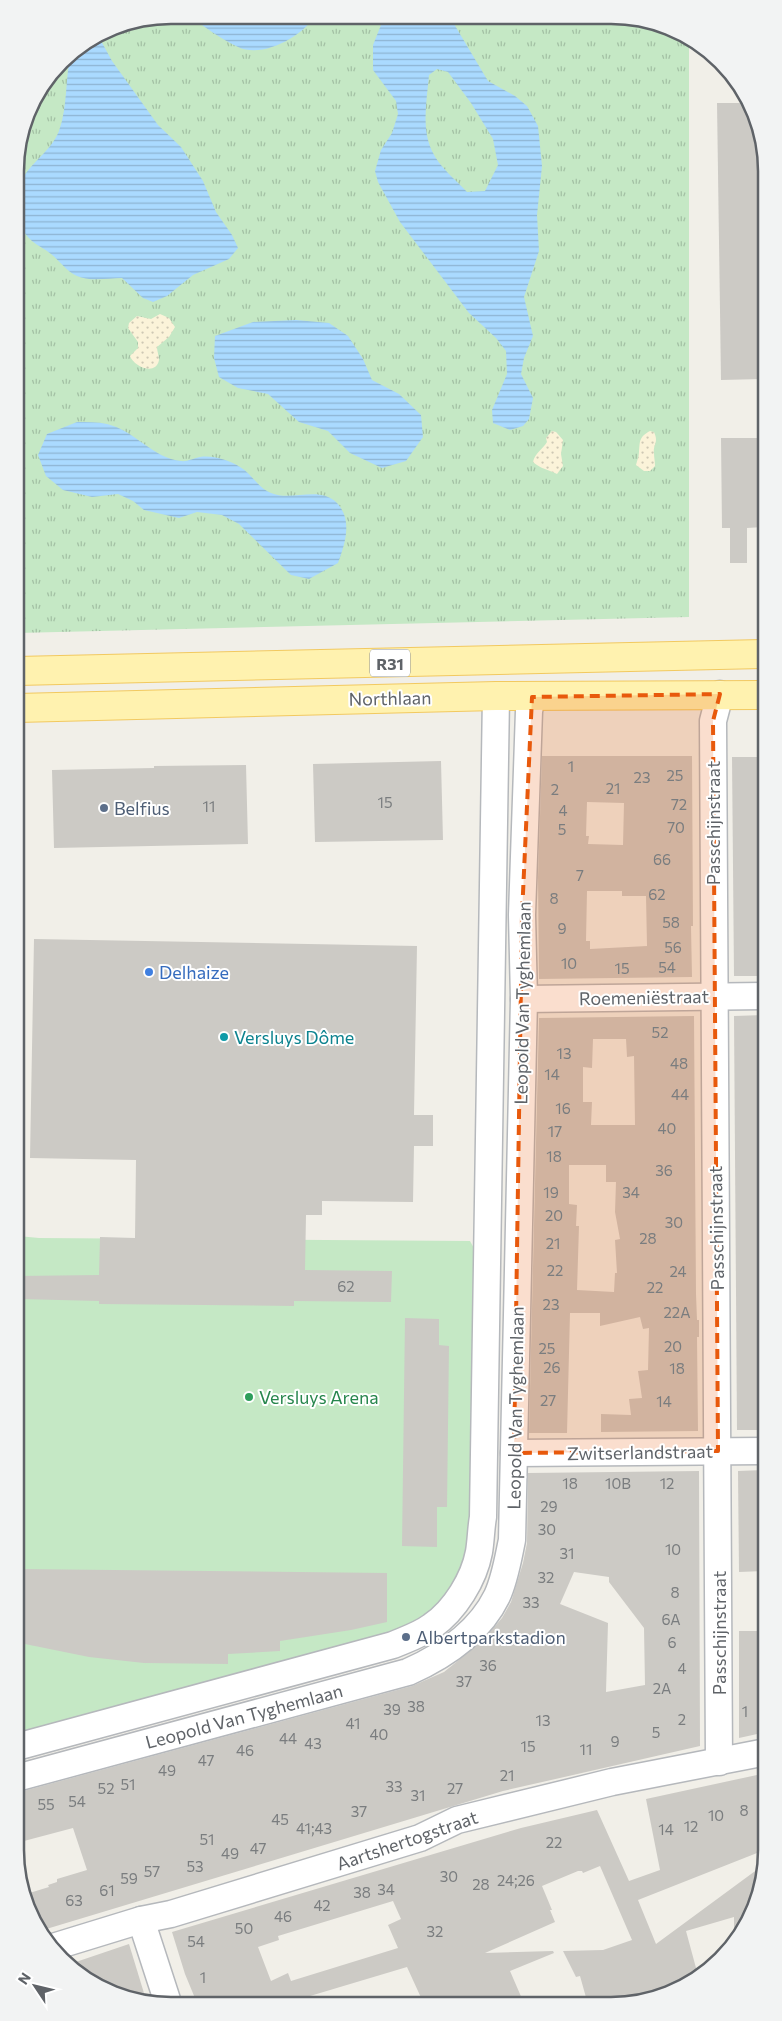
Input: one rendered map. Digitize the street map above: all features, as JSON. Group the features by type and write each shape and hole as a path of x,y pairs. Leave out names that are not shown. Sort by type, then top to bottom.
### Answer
{"main road":[{"name":"Northlaan","path":"24,671 758,654"},
{"name":"Northlaan","path":"24,708 496,696 758,694"}],"street":[{"name":"Passchijnstraat","path":"719,1762 713,721 720,694"},
{"name":"Leopold Van Tyghemlaan","path":"24,1745 393,1645 418,1635 433,1626 446,1614 462,1593 474,1570 479,1552 482,1517 496,696"},
{"name":"Leopold Van Tyghemlaan","path":"24,1776 408,1672 450,1650 468,1635 484,1616 496,1597 504,1576 512,1540 524,999 523,896 528,711 532,697"},
{"name":"Roemeniëstraat","path":"524,999 758,996"},
{"name":"Zwitserlandstraat","path":"514,1453 758,1451"},
{"name":"Aartshertogstraat","path":"59,1945 141,1920 170,1914 420,1838 457,1820 612,1782 758,1754"},
{"path":"141,1920 166,1997"}],"highlighted area":[{"path":"720,694 713,721 718,1451 514,1453 522,915 532,697"}],"green space":[{"path":"161,24 621,24 659,32 689,47 689,617 24,633 24,161 29,133 35,114 43,97 60,74 89,49 114,35 133,29"},
{"name":"Versluys Arena","path":"24,1237 470,1241 481,1261 470,1566 420,1627 24,1739"}],"sand":[{"path":"160,314 169,318 175,327 169,337 157,347 159,360 157,365 150,369 145,368 136,364 130,356 138,348 138,342 128,328 129,323 137,316 151,319"},
{"path":"552,431 556,432 563,440 561,454 563,466 557,474 533,462"},
{"path":"650,431 654,432 656,439 654,450 655,466 650,471 644,471 636,465 641,440"}],"water":[{"path":"202,24 309,24 292,38 281,44 258,50 238,47"},
{"path":"382,24 454,24 488,81 515,96 527,106 538,126 542,166 537,215 539,251 524,297 533,336 524,358 521,374 533,398 529,419 523,426 510,430 493,423 492,410 507,374 506,351 496,338 469,313 400,222 378,182 375,171 381,150 392,133 398,114 396,101 373,70 373,45","holes":["437,69 448,72 471,103 493,139 498,165 485,191 467,192 448,173 432,151 426,123 429,75"]},
{"path":"101,42 112,61 158,125 181,147 203,181 216,212 232,235 238,248 229,259 193,275 167,296 153,302 143,298 122,278 88,279 73,274 26,235 24,232 24,177 51,145 59,131 64,112 69,65 74,60"},
{"path":"296,320 329,323 348,336 363,359 372,380 399,394 421,415 423,437 406,461 382,468 350,453 328,431 299,422 268,394 238,388 219,377 214,358 215,336 253,322"},
{"path":"77,422 100,423 117,427 171,459 183,461 200,457 215,457 226,460 236,464 262,488 271,493 288,496 314,494 330,498 342,510 346,524 345,540 338,563 309,579 291,575 239,524 222,515 197,512 179,518 144,510 133,501 118,494 92,497 63,490 46,476 38,455 47,434"}],"building":[{"path":"717,103 742,103 747,114 757,151 758,379 721,380"},
{"path":"721,438 758,438 758,527 747,528 747,563 730,563 730,528 722,528"},
{"path":"542,756 692,756 692,977 539,979 538,877","holes":["587,802 624,803 623,845 588,844 589,836 586,836","587,891 622,891 622,896 646,896 647,946 590,949 590,941 586,941"]},
{"path":"732,757 758,757 758,976 734,976"},
{"path":"441,761 443,840 315,842 313,764"},
{"path":"246,765 248,844 54,848 52,770"},
{"name":"Versluys Dôme","path":"34,939 417,946 414,1115 433,1115 433,1146 414,1146 413,1202 322,1201 322,1215 306,1215 305,1270 392,1271 391,1302 294,1301 294,1306 99,1304 99,1301 24,1299 24,1276 99,1275 100,1237 135,1238 136,1160 30,1158"},
{"path":"758,1015 758,1430 737,1430 734,1016"},
{"path":"694,1016 696,1294 697,1320 699,1320 699,1337 697,1337 698,1431 601,1432 601,1414 631,1415 629,1399 642,1398 638,1371 648,1370 649,1328 643,1329 640,1317 600,1326 600,1313 570,1313 567,1433 529,1433 539,1018","holes":["593,1039 626,1039 627,1057 634,1056 635,1125 591,1125 592,1102 583,1102 583,1067 592,1068","569,1165 606,1165 606,1182 616,1182 615,1212 620,1239 615,1240 617,1273 615,1273 614,1292 577,1290 579,1226 576,1226 577,1205 569,1204"]},
{"path":"405,1318 439,1319 439,1345 449,1346 447,1507 437,1507 437,1547 402,1546"},
{"path":"758,1470 758,1571 739,1572 738,1471"},
{"path":"699,1471 700,1746 503,1791 46,1929 35,1907 30,1893 49,1887 48,1885 57,1882 57,1879 87,1870 73,1828 24,1841 24,1791 412,1686 444,1672 481,1642 502,1618 511,1602 527,1543 528,1473","holes":["574,1572 609,1577 609,1582 644,1628 645,1685 606,1692 608,1623 560,1604"]},
{"path":"24,1569 387,1573 387,1622 351,1630 280,1641 280,1651 228,1654 228,1664 144,1663 89,1657 24,1644"},
{"path":"739,1631 758,1631 758,1734 739,1738"},
{"path":"758,1775 758,1853 638,1900 656,1944 756,1870 747,1907 734,1931 734,1917 686,1931 697,1970 668,1986 649,1992 631,1996 586,1997 580,1976 576,1977 563,1951 603,1950 632,1940 600,1866 583,1873 578,1871 542,1886 555,1922 485,1953 553,1951 554,1953 510,1971 521,1997 421,1997 407,1967 310,1997 195,1997 172,1932 521,1828 597,1810 629,1881 660,1870 646,1799","holes":["393,1901 401,1919 388,1925 398,1948 291,1981 288,1973 271,1981 258,1947 279,1940 278,1936"]},
{"path":"129,1944 144,1994 114,1986 97,1978 76,1962"}],"place":[{"name":"Belfius","path":"104,808"},
{"name":"Delhaize","path":"149,972"},
{"name":"Versluys Dôme","path":"224,1037"},
{"name":"Versluys Arena","path":"249,1397"},
{"name":"Albertparkstadion","path":"406,1637"}]}
